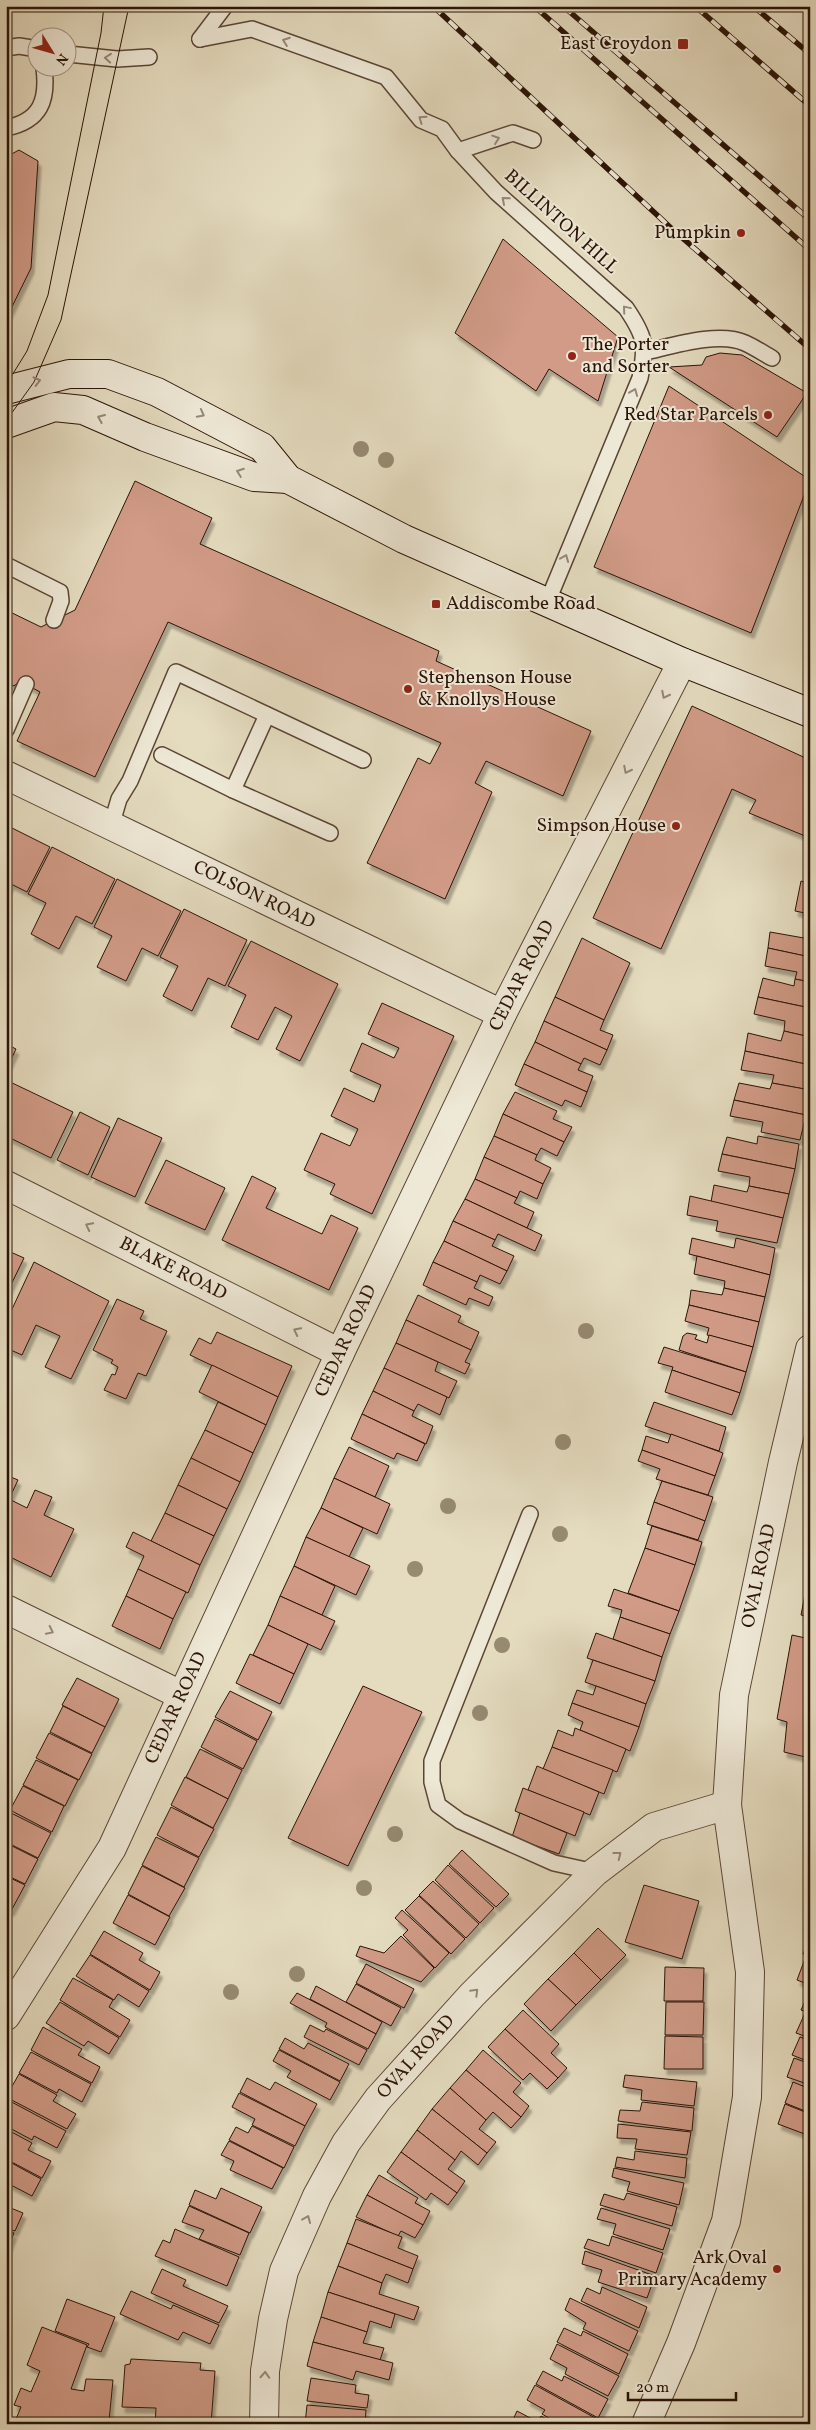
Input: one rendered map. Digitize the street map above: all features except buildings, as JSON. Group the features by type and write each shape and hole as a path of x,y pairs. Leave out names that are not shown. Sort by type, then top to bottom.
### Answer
{"street":[{"path":"6,390 69,374 108,374 157,392 262,447 288,479 404,539 682,662 810,713"},
{"path":"6,424 54,407 83,410 145,437 254,478 288,479"},
{"name":"CEDAR ROAD","path":"7,2012 112,1848 340,1353 502,1014 682,662"},
{"name":"COLSON ROAD","path":"6,775 502,1014"},
{"name":"BLAKE ROAD","path":"6,1185 340,1353"},
{"name":"OVAL ROAD","path":"646,2424 681,2343 726,2221 747,2097 750,1972 727,1806 734,1695 777,1491 810,1349"},
{"path":"6,1609 181,1695"},
{"name":"OVAL ROAD","path":"264,2424 265,2371 273,2319 284,2271 317,2196 346,2143 378,2099 472,1995 596,1872 654,1827 727,1806"}],"lane":[{"name":"BILLINTON HILL","path":"225,6 200,39 252,29 386,77 421,120 442,130 458,151 496,192 626,308 640,329 645,352 640,378 547,603"},
{"path":"6,48 19,46 28,47"},
{"path":"78,55 118,59 149,57"},
{"path":"6,128 18,126 34,116 43,104 47,88 46,78"},
{"path":"458,151 513,133 533,140"},
{"path":"645,352 691,341 716,339 743,342 772,358"},
{"path":"6,565 60,592 62,601 54,620"},
{"path":"111,826 120,798 130,781 176,672 363,760"},
{"path":"6,730 26,684"},
{"path":"233,790 266,715"},
{"path":"162,755 233,790 330,833"},
{"path":"530,1514 432,1761 432,1782 438,1805 460,1821 554,1863 596,1872"}],"tram line":[{"path":"6,385 27,351 48,295 101,33 104,6"},
{"path":"6,421 34,382 61,320 129,6"}],"railway":[{"path":"433,6 671,228 810,349"},
{"path":"534,6 810,250"},
{"path":"563,6 810,220"},
{"path":"695,6 810,106"},
{"path":"753,6 810,54"}],"place":[{"name":"East Croydon","path":"683,44"},
{"name":"Pumpkin","path":"741,233"},
{"name":"The Porter and Sorter","path":"572,356"},
{"name":"Red Star Parcels","path":"768,415"},
{"name":"Addiscombe Road","path":"436,604"},
{"name":"Stephenson House & Knollys House","path":"408,689"},
{"name":"Simpson House","path":"676,826"},
{"name":"Ark Oval Primary Academy","path":"777,2269"}]}
